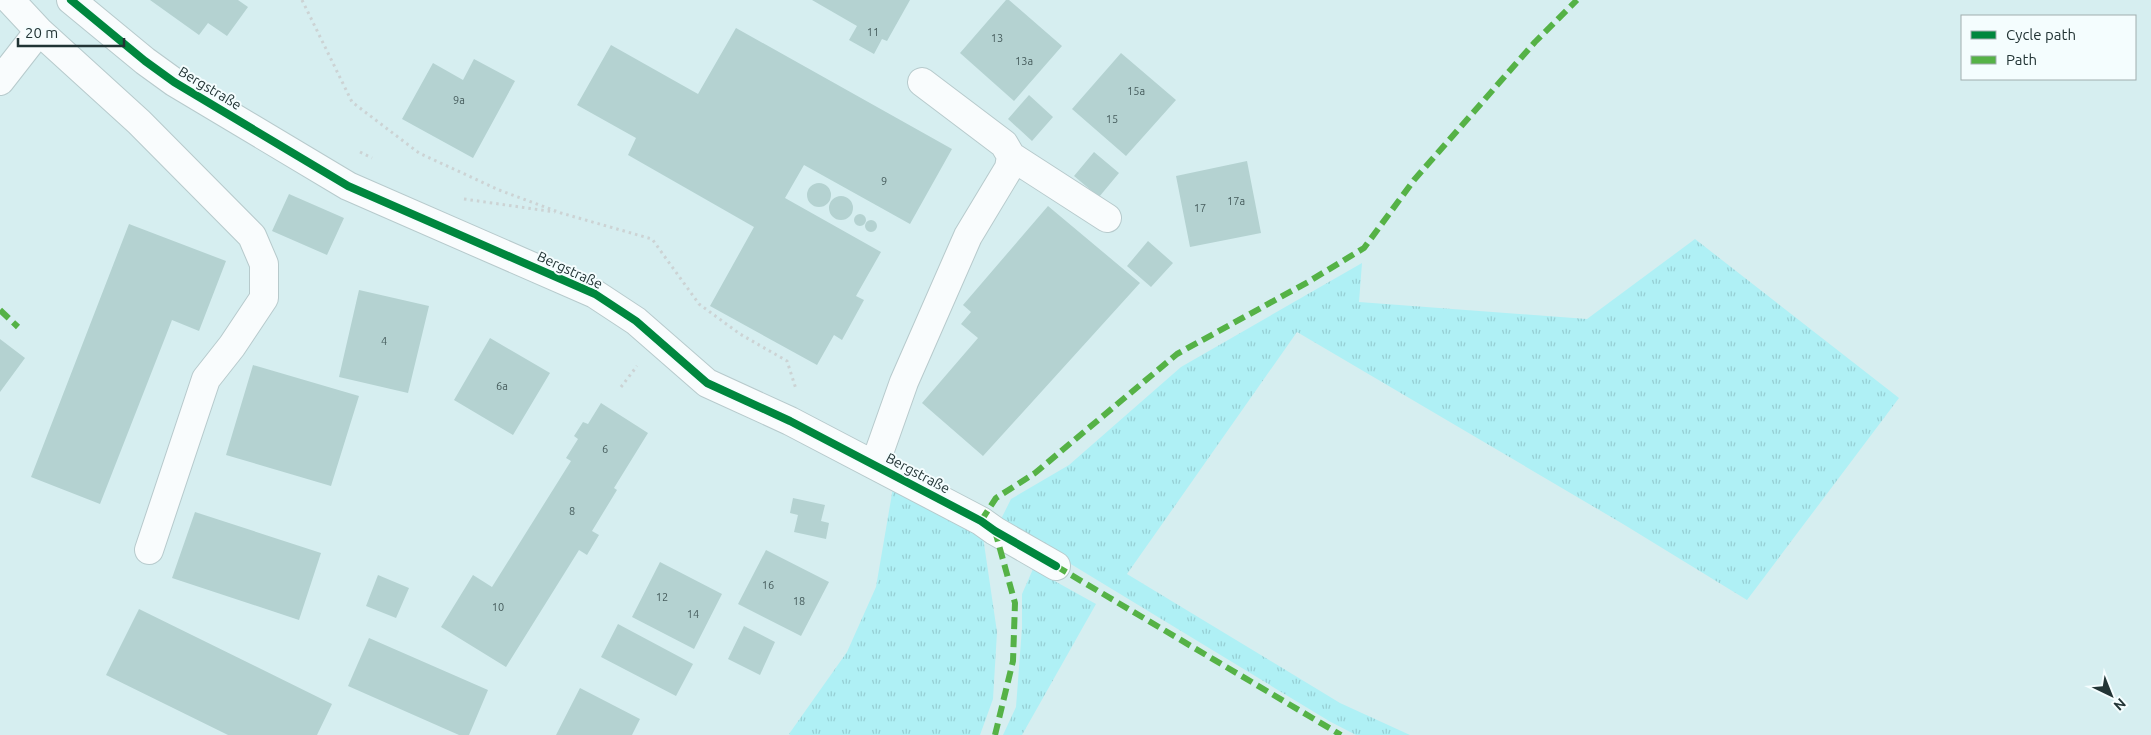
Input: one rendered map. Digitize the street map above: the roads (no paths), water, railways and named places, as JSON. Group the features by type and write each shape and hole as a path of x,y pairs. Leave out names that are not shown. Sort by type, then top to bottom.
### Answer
{"street":[{"path":"10,0 39,31 139,122 252,236 264,264 264,298 232,346 206,379 149,550"},
{"name":"Bergstraße","path":"71,0 145,61 174,82 348,186 595,294 636,321 707,383 790,421 874,464 981,521 995,532 1056,566"},
{"path":"0,81 39,31"},
{"path":"922,82 1004,144 1011,156 1107,218"},
{"path":"874,464 904,382 968,236 1009,168 1011,156"}]}
